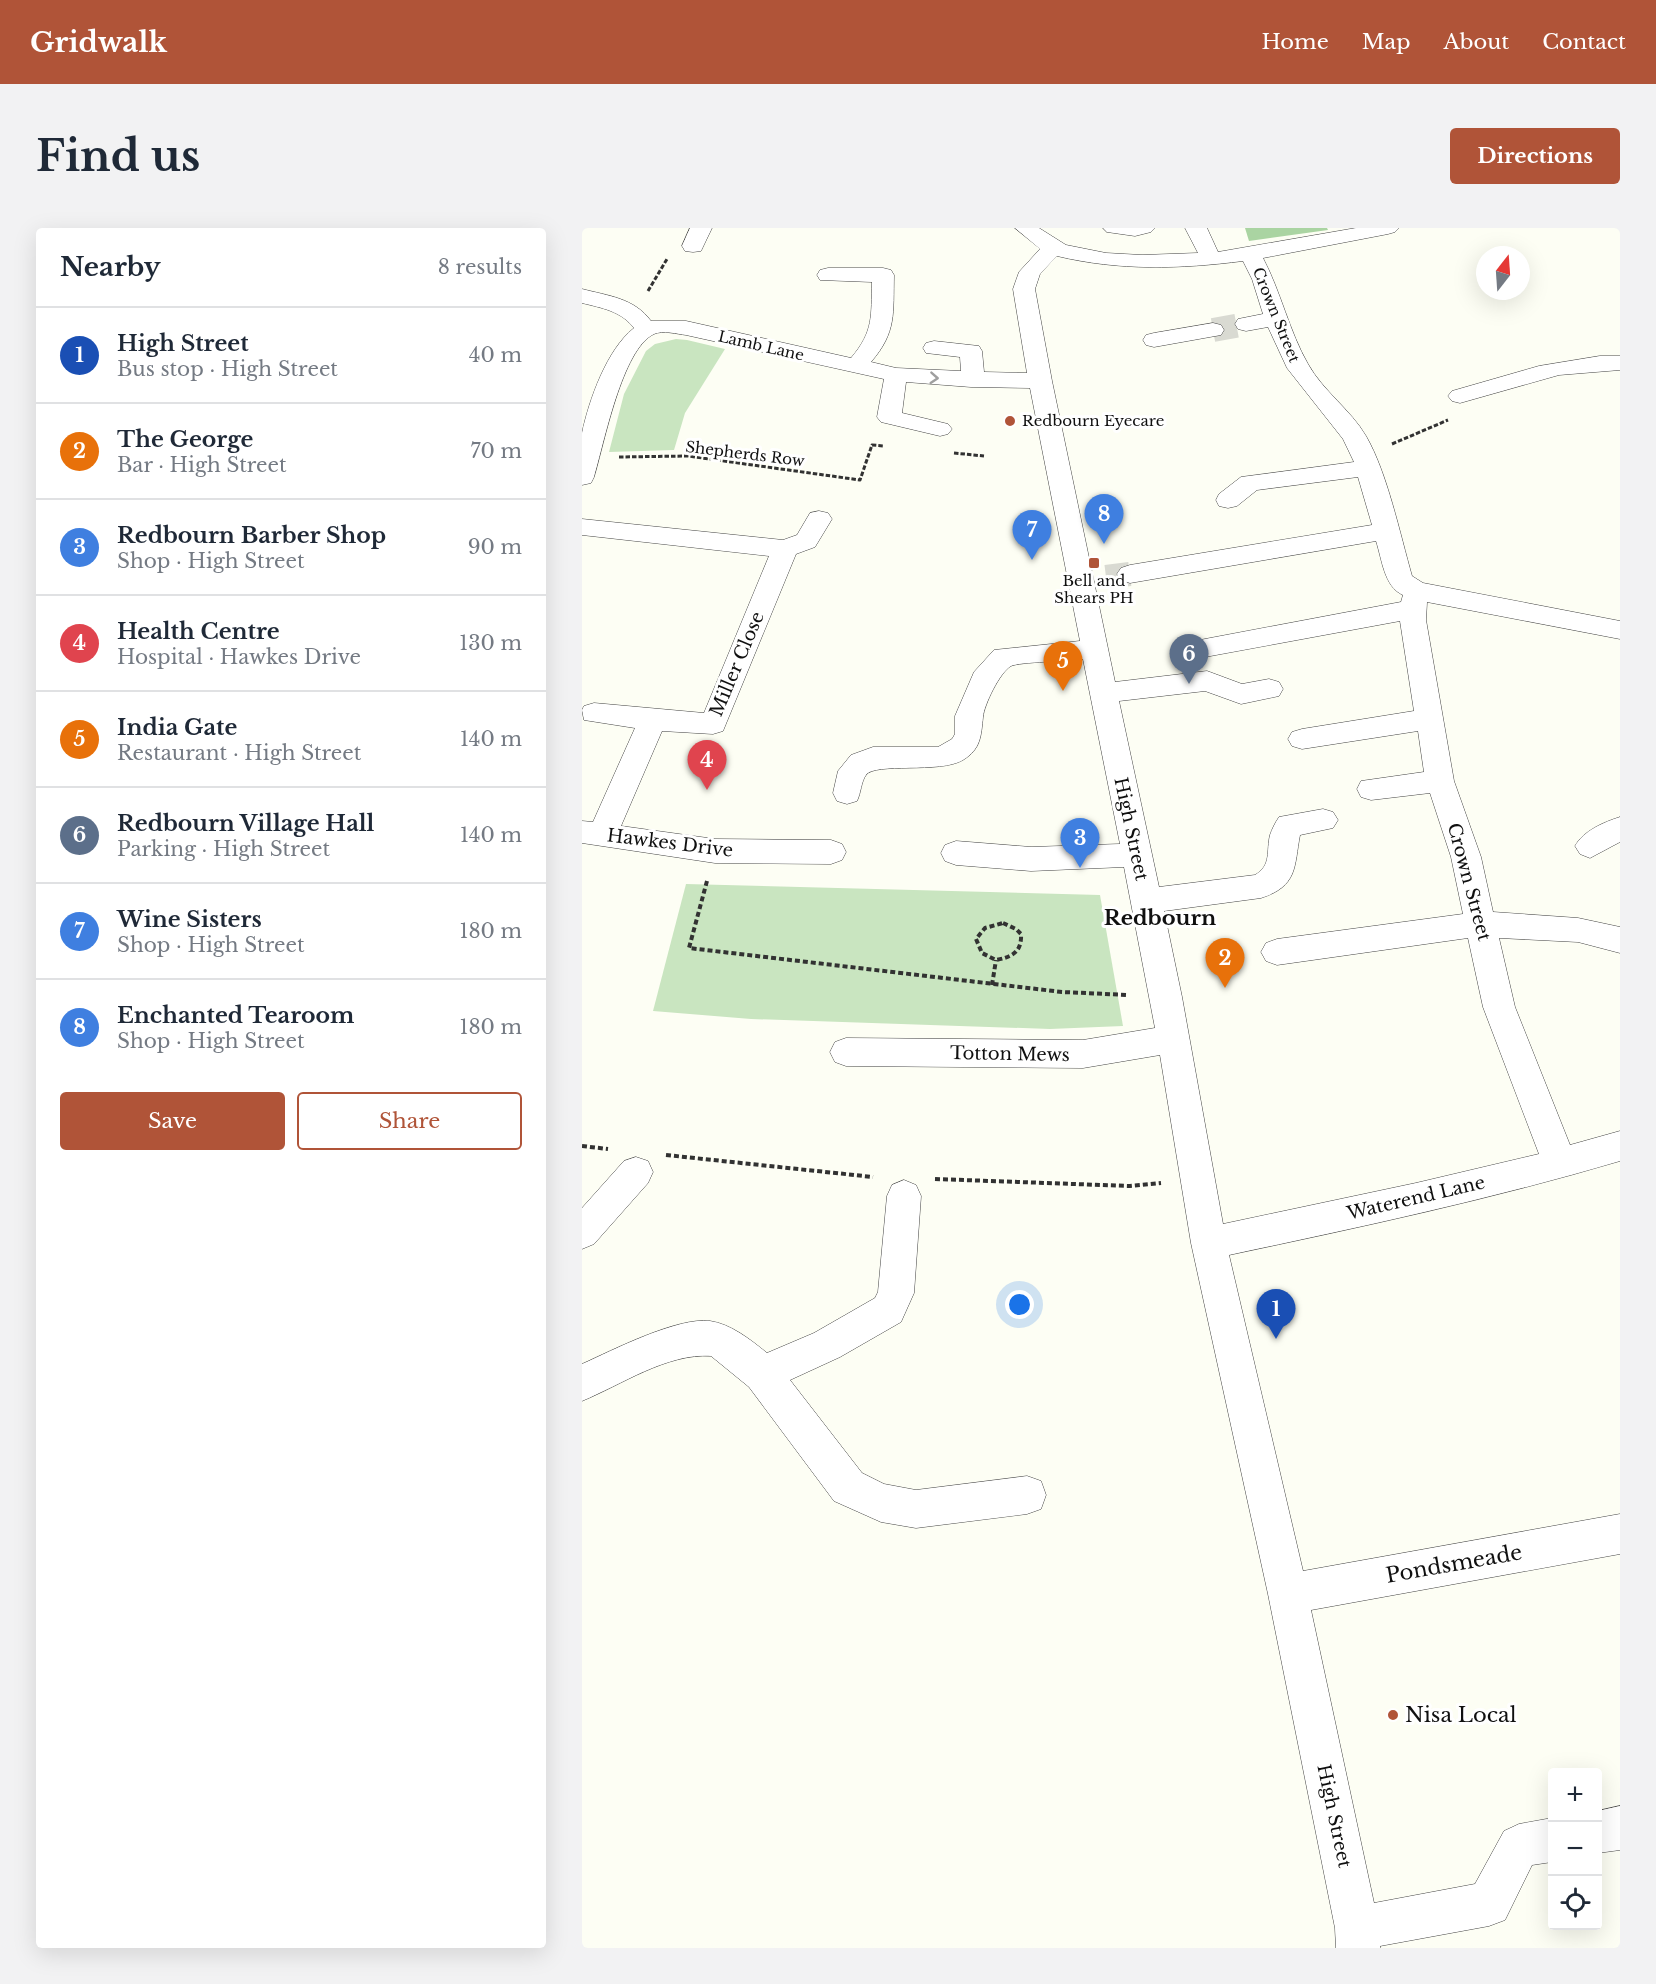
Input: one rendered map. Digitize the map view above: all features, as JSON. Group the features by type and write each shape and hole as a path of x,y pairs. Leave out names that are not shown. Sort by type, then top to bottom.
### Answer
{"street":[{"path":"1026,228 1053,247 1074,253 1124,261 1155,262 1212,260 1388,228"},
{"path":"1114,228 1122,230 1144,228"},
{"path":"1196,228 1212,260"},
{"name":"High Street","path":"1053,247 1030,272 1024,289 1040,381 1106,577 1094,649 1166,997 1209,1243 1288,1594 1357,1938"},
{"name":"Crown Street","path":"1250,254 1263,279 1276,319 1298,369 1354,436 1367,468 1400,578 1415,601 1440,781 1466,857 1499,1007 1560,1164"},
{"path":"828,275 883,275 882,324 874,345 855,367"},
{"path":"582,296 616,305 640,321 632,340 616,365 585,467"},
{"path":"1246,324 1276,319"},
{"name":"Lamb Lane","path":"640,321 686,328 896,375 971,380 1040,381"},
{"path":"1154,339 1213,330"},
{"path":"934,348 970,351 973,367 971,380"},
{"path":"1460,396 1540,373 1603,362 1620,363"},
{"path":"896,375 889,417 940,429"},
{"path":"1228,500 1250,483 1367,468"},
{"path":"582,527 785,549 806,541 819,519"},
{"path":"1106,577 1171,570 1343,536 1385,532"},
{"name":"Miller Close","path":"594,713 713,724 785,549"},
{"path":"1205,648 1386,613 1415,601 1620,630"},
{"path":"847,793 852,771 861,763 873,758 938,758 951,754 962,746 969,734 969,716 988,672 1004,657 1094,649"},
{"path":"1103,693 1208,681 1241,694 1269,689"},
{"path":"1302,739 1430,719"},
{"path":"592,834 653,720"},
{"path":"1371,789 1440,781"},
{"path":"1146,901 1261,886 1269,882 1278,872 1284,855 1283,834 1289,825 1323,820"},
{"path":"1590,846 1620,828"},
{"name":"Hawkes Drive","path":"592,834 715,851 831,852"},
{"path":"956,853 1031,859 1136,855"},
{"path":"1277,952 1481,924 1578,930 1620,940"},
{"name":"Totton Mews","path":"846,1052 1083,1054 1173,1039"},
{"name":"Waterend Lane","path":"1209,1243 1379,1208 1560,1164 1620,1146"},
{"path":"582,1233 636,1172"},
{"path":"766,1381 888,1310 896,1293 904,1196"},
{"path":"582,1383 679,1342 710,1338 746,1358 848,1487 881,1503 916,1509 1028,1495"},
{"name":"Pondsmeade","path":"1288,1594 1620,1534"},
{"path":"1602,1831 1620,1828"},
{"path":"1357,1938 1489,1904 1519,1846 1548,1841"}],"path":[{"path":"640,321 671,253 697,237"},
{"name":"Shepherds Row","path":"585,467 688,456 861,480 872,445"},
{"path":"715,851 689,948 992,985 1062,992 1166,997"},
{"path":"995,923 1009,924 1021,934 1023,944 1019,951 1009,958 996,960 983,955 978,949 976,939 987,926 995,923"},
{"path":"992,985 996,960"}],"green space":[{"path":"1245,228 1327,228 1328,230 1249,241"},
{"path":"676,339 725,349 685,413 674,450 609,452 624,394 646,351 655,344"},
{"path":"686,884 1100,895 1123,1026 1050,1029 751,1019 653,1011"}],"tunnel":[{"path":"1213,330 1246,324"},
{"path":"1106,577 1130,574"}],"place":[{"name":"Redbourn Eyecare","path":"1010,421"},
{"name":"Enchanted Tearoom","path":"1104,544"},
{"name":"Wine Sisters","path":"1032,560"},
{"name":"Bell and Shears PH","path":"1094,563"},
{"name":"Redbourn Village Hall","path":"1189,684"},
{"name":"India Gate","path":"1063,691"},
{"name":"Health Centre","path":"707,790"},
{"name":"Redbourn Barber Shop","path":"1080,868"},
{"name":"The George","path":"1225,988"},
{"name":"High Street","path":"1276,1339"},
{"name":"Nisa Local","path":"1393,1715"}],"district":[{"name":"Redbourn","path":"1160,918"}]}
